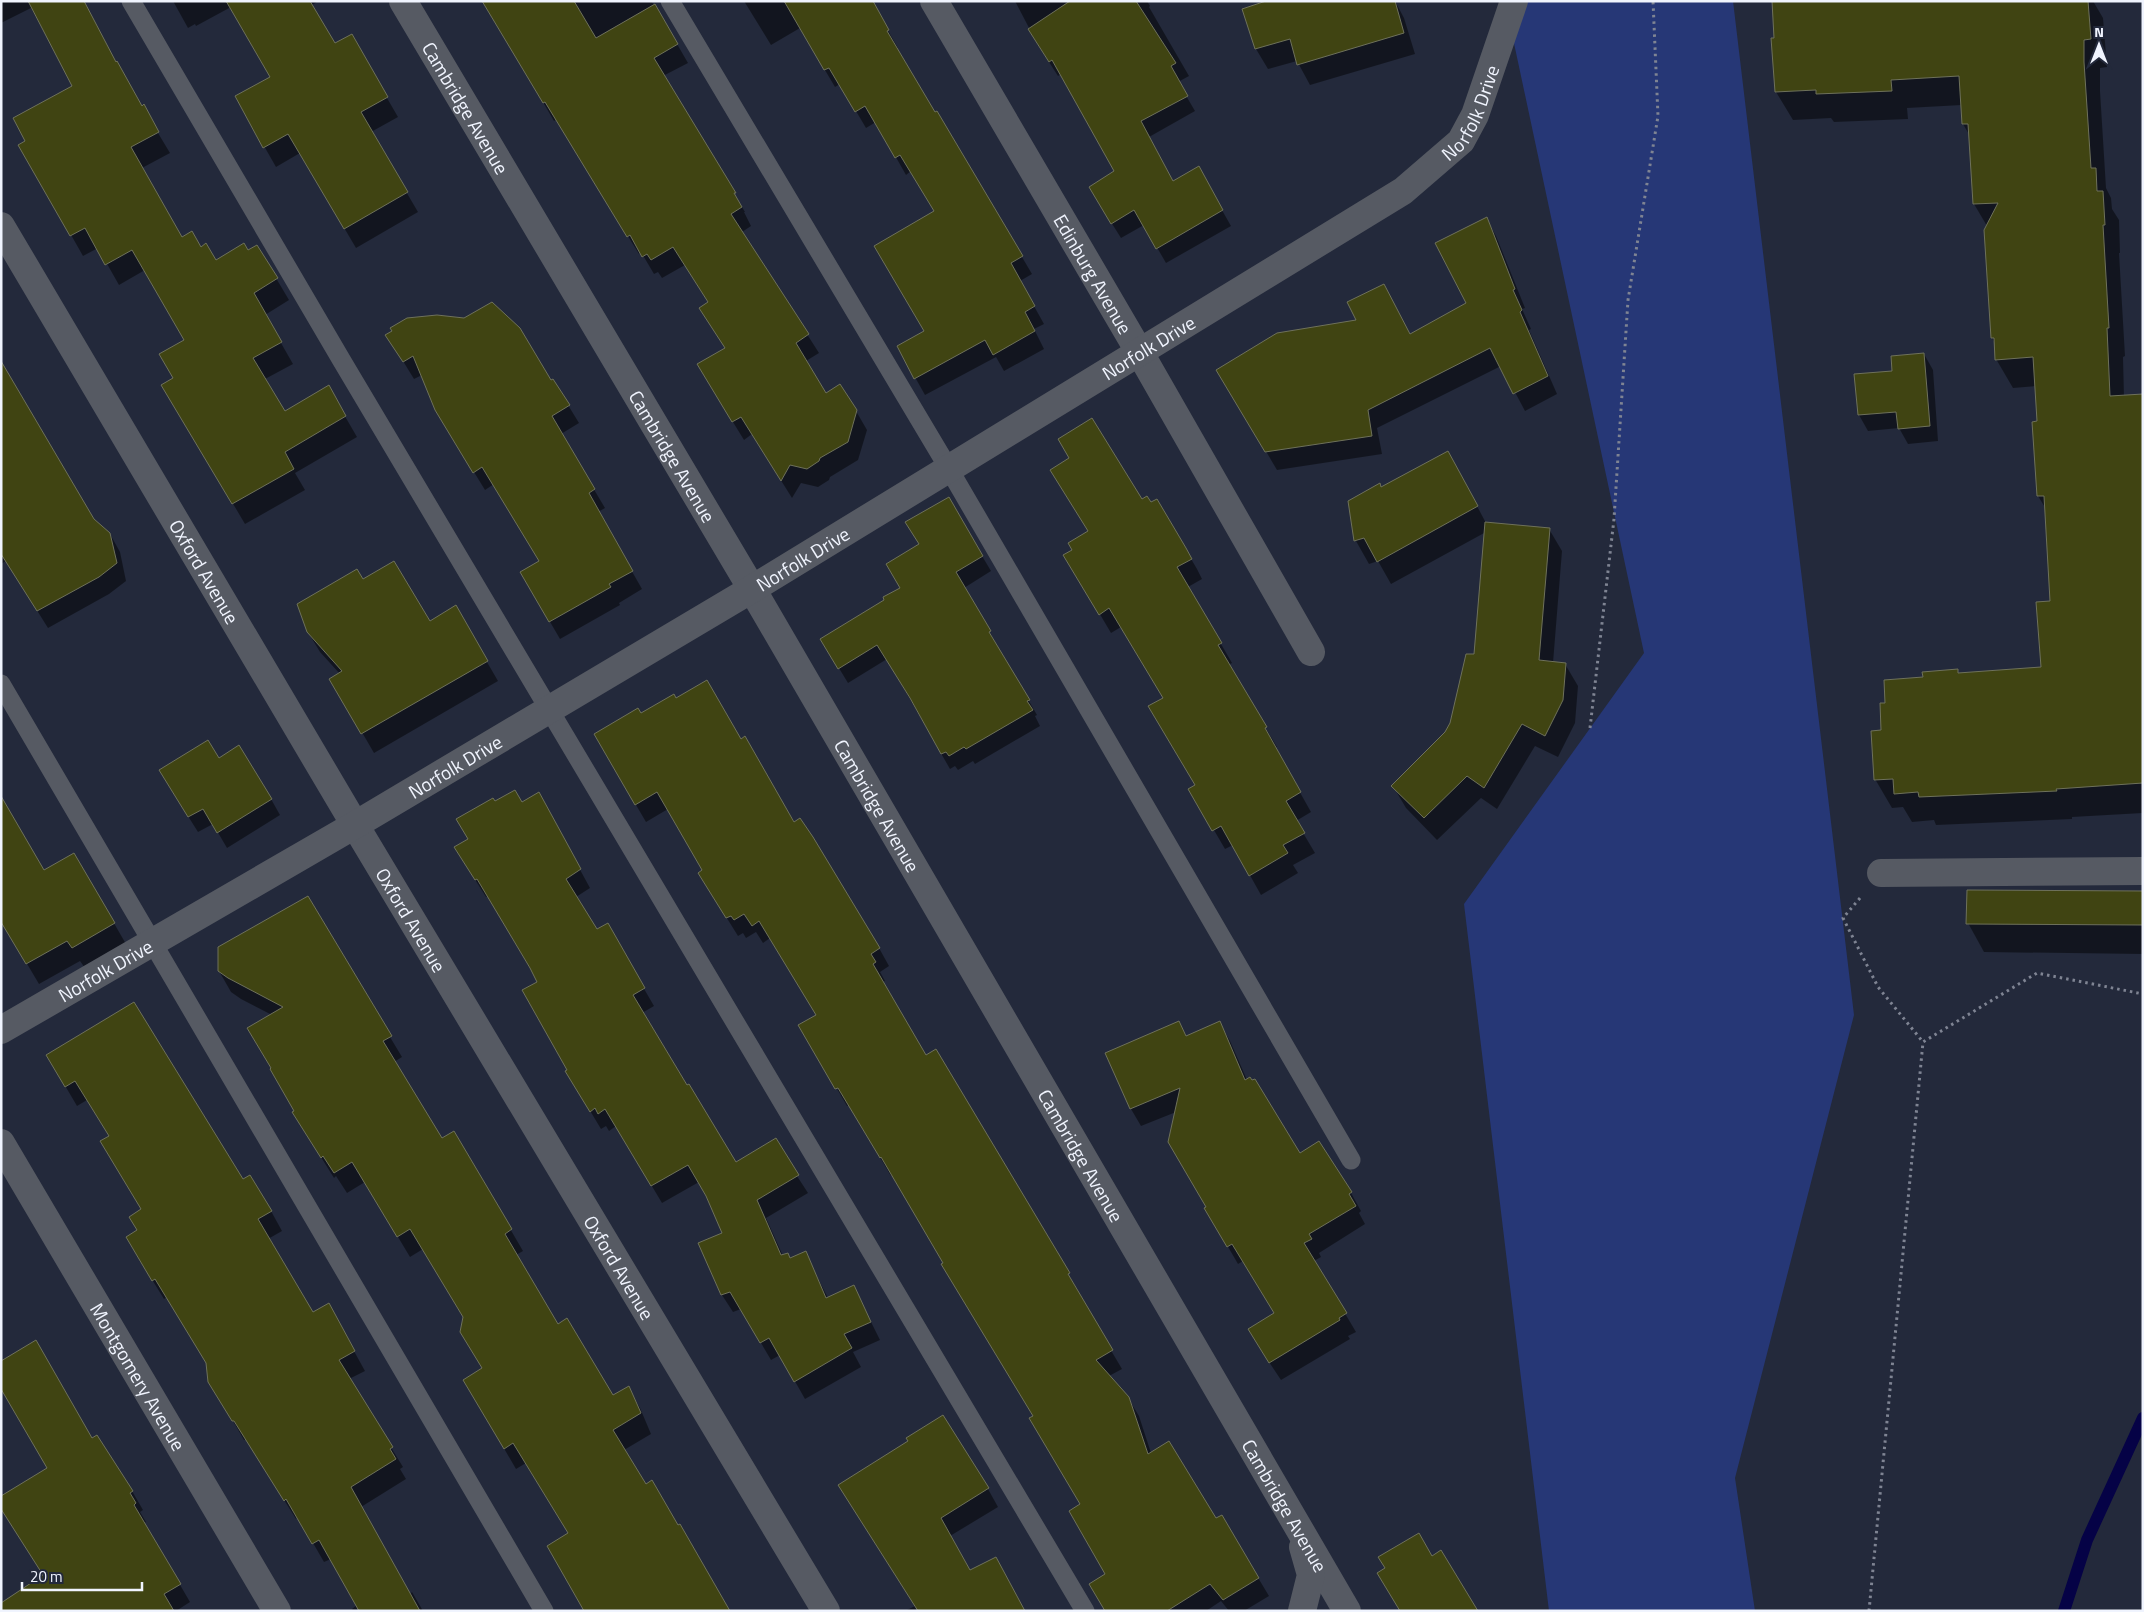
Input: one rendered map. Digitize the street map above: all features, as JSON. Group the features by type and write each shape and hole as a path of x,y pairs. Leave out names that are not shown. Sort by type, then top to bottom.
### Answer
{"street":[{"name":"Cambridge Avenue","path":"403,1 752,589 1298,1529 1348,1611"},
{"name":"Edinburg Avenue","path":"934,1 1140,353 1311,652"},
{"name":"Norfolk Drive","path":"1,1030 355,825 752,589 1403,192 1461,141 1475,115 1514,1"},
{"name":"Oxford Avenue","path":"1,226 355,825 826,1611"},
{"path":"1881,873 2143,871"},
{"name":"Montgomery Avenue","path":"1,1143 277,1611"},
{"path":"1298,1529 1311,1575 1302,1611"}],"lane":[{"path":"131,1 347,369 1085,1611"},
{"path":"670,1 949,469 1350,1160"},
{"path":"1,684 544,1611"}],"path":[{"path":"1590,728 1614,519 1628,300 1658,116 1653,1"},
{"path":"1869,1611 1923,1042 1878,987 1843,918 1881,873"},
{"path":"1923,1042 2037,973 2143,994"}],"shaded area":[{"path":"1505,1 1733,1 1854,1015 1735,1478 1755,1611 1549,1611 1464,904 1644,653"}],"building":[{"path":"28,1 84,1 116,62 142,106 144,104 159,132 131,147 182,237 192,231 201,247 206,243 216,260 244,243 248,250 257,245 278,278 254,293 282,342 253,358 285,411 329,385 346,416 285,452 294,469 232,504 161,385 173,378 159,354 184,340 132,250 105,265 85,228 70,236 18,145 25,141 13,118 72,86"},
{"path":"226,1 310,1 335,43 352,34 388,97 361,112 408,192 344,229 288,134 263,148 235,96 270,77"},
{"path":"482,1 574,1 596,38 655,4 678,44 654,58 736,193 734,193 742,207 731,214 809,334 796,343 826,393 840,384 857,410 848,442 820,458 819,461 807,469 790,465 781,481 741,417 732,422 697,364 725,348 699,308 708,302 673,247 651,260 647,254 642,257 630,235 627,237 545,102 543,103"},
{"path":"784,1 873,1 889,30 887,31 1023,256 1011,263 1035,306 1025,312 1035,331 993,355 985,340 914,379 897,346 924,331 874,246 934,211 900,155 895,158 865,106 855,112 829,68 824,70"},
{"path":"1070,1 1136,1 1176,63 1171,66 1188,96 1141,121 1173,181 1199,166 1223,210 1156,249 1134,210 1111,224 1089,187 1114,171 1052,60 1049,62 1028,29"},
{"path":"1266,1 1395,1 1404,33 1297,65 1290,39 1255,49 1242,9"},
{"path":"1772,1 2088,1 2091,39 2084,40 2084,62 2091,168 2096,168 2097,191 2103,191 2110,396 2143,394 2143,783 2056,789 2057,791 1919,797 1918,792 1894,794 1893,779 1874,780 1871,731 1881,730 1880,703 1885,703 1884,680 1923,677 1922,672 1958,669 1958,673 2041,667 2036,602 2050,601 2044,496 2037,496 2032,422 2037,421 2033,357 1995,360 1994,338 1991,338 1984,230 1998,203 1973,204 1968,124 1962,124 1959,76 1891,80 1892,91 1816,94 1816,90 1775,92 1771,38 1774,38"},
{"path":"1487,217 1515,289 1513,290 1522,310 1520,312 1548,376 1513,394 1490,348 1368,410 1372,436 1265,452 1216,370 1277,333 1356,320 1347,302 1384,284 1410,334 1466,303 1435,243"},
{"path":"492,302 520,328 551,380 553,379 570,405 552,416 595,489 589,493 633,571 609,584 611,587 549,622 520,572 539,561 482,467 473,473 435,410 413,356 403,362 385,335 392,331 390,328 407,318 437,315 464,318"},
{"path":"1924,353 1930,426 1898,429 1896,412 1858,415 1854,374 1892,371 1891,356"},
{"path":"1,361 94,519 110,533 117,563 99,577 37,611 1,554"},
{"path":"1092,418 1142,499 1147,496 1151,502 1157,499 1186,548 1192,559 1177,567 1222,643 1218,645 1267,727 1265,728 1301,792 1286,801 1305,833 1283,845 1288,853 1249,876 1221,826 1212,831 1188,789 1195,785 1148,706 1163,698 1109,608 1099,615 1063,555 1072,550 1068,543 1088,531 1050,470 1069,458 1058,439"},
{"path":"1448,451 1478,506 1377,562 1364,538 1354,541 1348,501 1380,483 1381,487"},
{"path":"949,497 983,556 956,572 1030,700 1027,701 1033,710 966,749 964,747 949,756 946,752 941,754 910,698 877,645 838,669 820,639 884,600 883,597 900,588 886,564 919,544 905,522"},
{"path":"1485,522 1550,528 1539,660 1566,663 1563,700 1545,736 1522,724 1484,788 1467,776 1424,818 1391,786 1445,732 1450,723 1466,654 1474,654"},
{"path":"394,561 430,621 456,605 488,661 361,734 329,679 342,671 307,632 297,604 357,569 363,579"},
{"path":"707,680 741,739 745,736 794,822 800,818 813,837 880,948 871,954 876,962 873,964 926,1055 936,1049 1070,1273 1068,1274 1113,1350 1096,1360 1129,1397 1148,1454 1169,1441 1216,1518 1222,1515 1259,1578 1223,1600 1210,1584 1167,1611 1105,1611 1089,1584 1105,1574 1069,1511 1080,1504 1029,1418 1033,1416 941,1264 943,1263 881,1157 838,1088 835,1089 798,1025 816,1015 759,921 752,926 744,914 734,920 731,916 726,918 698,873 702,870 657,792 635,805 594,734 638,708 641,713 674,694 676,698"},
{"path":"208,740 219,758 239,745 272,799 217,833 203,809 188,817 159,770"},
{"path":"515,790 522,802 539,792 581,869 566,879 597,929 608,923 645,988 633,995 736,1162 776,1138 799,1175 757,1200 781,1255 788,1253 790,1258 806,1251 826,1298 854,1285 871,1322 844,1334 852,1348 794,1382 769,1338 760,1343 730,1292 721,1295 698,1243 722,1233 706,1196 688,1165 651,1186 605,1109 598,1114 595,1108 590,1112 565,1071 567,1070 522,990 537,982 530,968 477,879 475,880 454,847 468,839 456,819 493,798 495,801"},
{"path":"1,796 44,870 74,853 115,923 72,948 67,941 26,964 1,922"},
{"path":"1967,890 2143,891 2143,925 1966,924"},
{"path":"308,896 392,1036 383,1041 442,1138 454,1131 512,1229 505,1234 558,1324 567,1318 613,1395 629,1386 641,1413 613,1430 646,1484 652,1480 678,1525 680,1524 730,1611 584,1611 547,1546 568,1533 513,1443 504,1449 463,1380 482,1368 460,1332 463,1317 410,1229 397,1237 352,1162 334,1173 323,1156 321,1158 292,1112 294,1111 271,1068 247,1028 283,1007 218,971 218,947"},
{"path":"134,1002 243,1179 250,1175 272,1211 258,1219 313,1312 329,1303 355,1351 339,1360 393,1447 390,1449 396,1459 351,1487 420,1611 359,1611 319,1540 312,1544 286,1499 284,1501 234,1421 232,1421 208,1382 206,1363 155,1279 152,1281 126,1237 137,1230 129,1217 141,1209 100,1141 109,1136 75,1081 65,1087 46,1055"},
{"path":"1179,1021 1186,1036 1220,1021 1245,1080 1250,1077 1252,1080 1255,1079 1300,1153 1319,1141 1352,1192 1349,1194 1356,1206 1309,1234 1312,1239 1304,1243 1347,1313 1339,1318 1340,1320 1269,1363 1248,1329 1274,1313 1232,1244 1227,1247 1168,1142 1180,1088 1130,1109 1105,1053"},
{"path":"36,1340 92,1438 97,1435 133,1491 130,1493 136,1503 134,1505 181,1584 164,1594 174,1611 1,1611 1,1603 43,1575 1,1509 1,1496 47,1468 1,1389 1,1361"},
{"path":"943,1415 989,1488 941,1518 970,1570 996,1557 1025,1611 918,1611 838,1485 908,1441 906,1438"},
{"path":"1419,1533 1432,1556 1441,1550 1478,1611 1400,1611 1377,1573 1385,1568 1378,1557"}],"waterway":[{"path":"2064,1611 2087,1540 2143,1418"}]}
